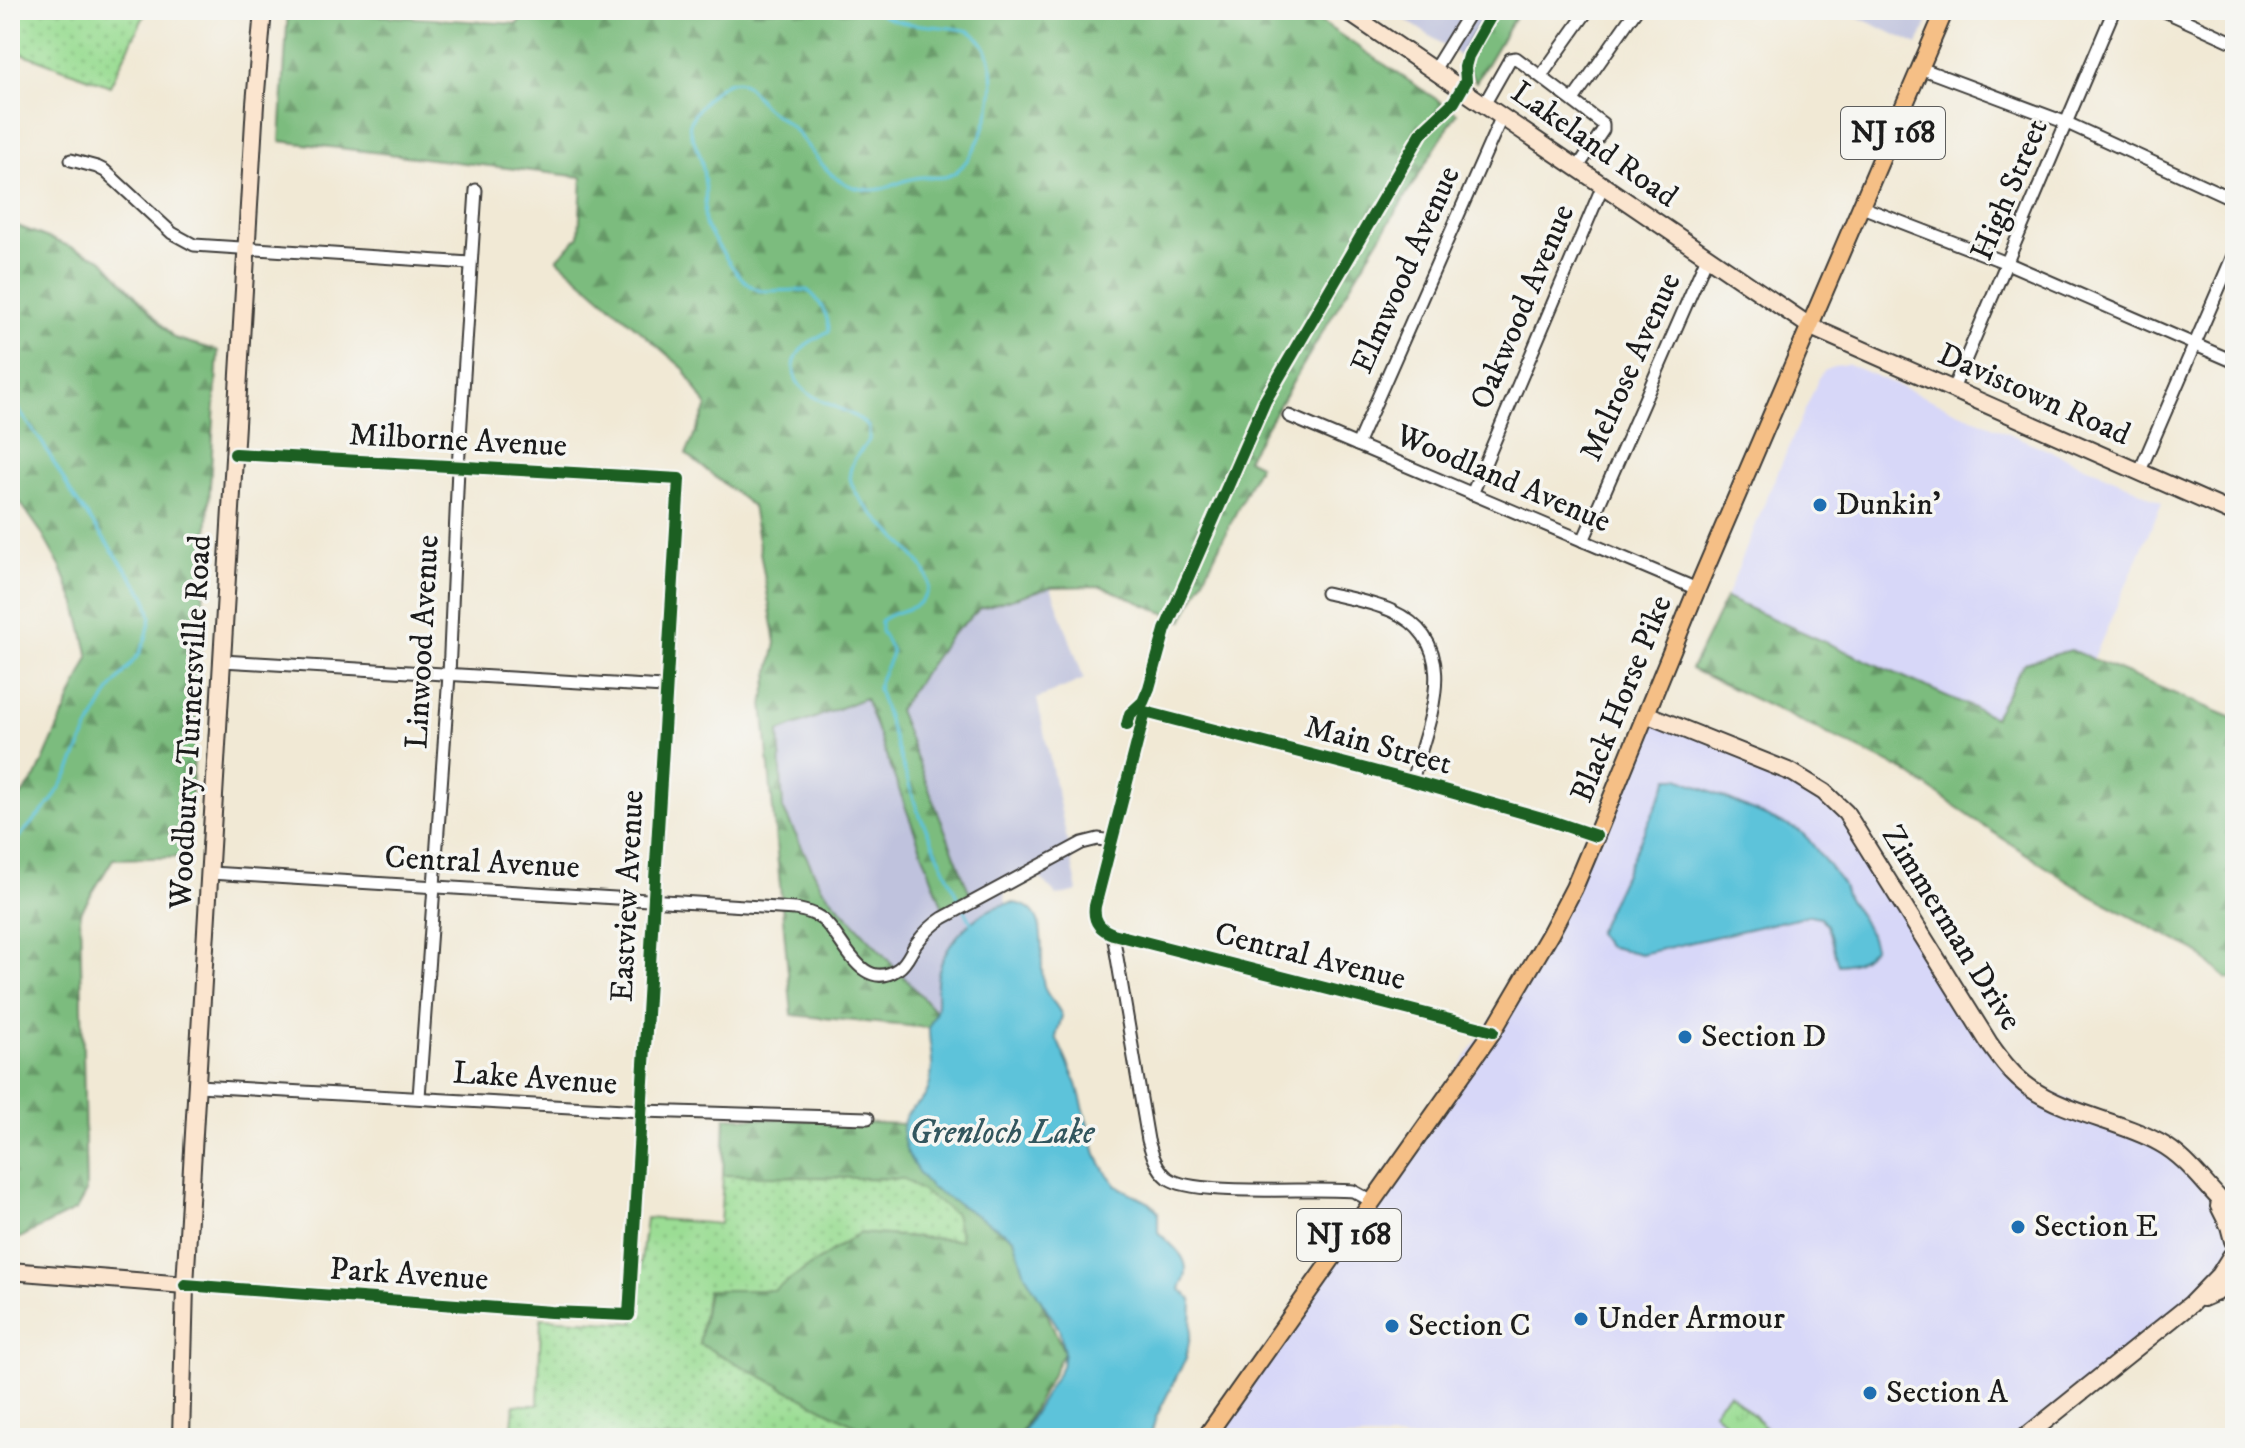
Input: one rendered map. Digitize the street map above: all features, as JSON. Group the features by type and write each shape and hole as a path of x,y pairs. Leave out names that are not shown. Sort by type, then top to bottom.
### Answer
{"main road":[{"name":"Black Horse Pike","path":"1205,1438 1493,1031 1574,888 1697,589 1945,10"}],"street":[{"name":"Woodbury-Turnersville Road","path":"181,1438 185,1285 263,10"},
{"name":"Lakeland Road","path":"1345,10 1811,327"},
{"path":"1434,70 1471,10"},
{"path":"1541,76 1588,10"},
{"path":"1573,100 1636,10"},
{"name":"High Street","path":"1953,389 2114,10"},
{"path":"2162,10 2235,43"},
{"path":"1485,103 1512,58 1516,58 1603,124 1603,130 1578,167"},
{"path":"1920,68 2067,123 2235,200"},
{"name":"Elmwood Avenue","path":"1357,445 1502,116"},
{"path":"71,160 105,171 172,233 201,247 470,263"},
{"name":"Oakwood Avenue","path":"1472,494 1603,185"},
{"name":"Linwood Avenue","path":"419,1097 449,675 458,468 476,190"},
{"path":"1862,207 2007,263 2235,362"},
{"path":"2139,473 2235,251"},
{"name":"Melrose Avenue","path":"1583,541 1707,257"},
{"name":"Davistown Road","path":"1811,327 2235,514"},
{"name":"Woodland Avenue","path":"1289,416 1697,589"},
{"name":"Milborne Avenue","path":"235,454 679,479"},
{"name":"Eastview Avenue","path":"629,1315 664,687 679,479"},
{"path":"1326,593 1384,608 1404,617 1432,651 1437,669 1436,688 1412,781"},
{"path":"222,661 664,687"},
{"name":"Main Street","path":"1111,841 1145,712 1412,781 1596,836"},
{"name":"Zimmerman Drive","path":"1646,714 1793,773 1824,792 1846,813 2000,1060 2031,1088 2065,1106 2159,1142 2181,1158 2235,1214"},
{"name":"Central Avenue","path":"210,873 739,904 807,911 825,922 854,962 877,975 886,975 901,967 930,928 965,906 1082,843 1098,839 1111,841"},
{"path":"1111,841 1094,912 1097,923 1113,934 1148,1140 1155,1162 1175,1182 1190,1186 1347,1190 1373,1202"},
{"name":"Central Avenue","path":"1113,934 1493,1031"},
{"name":"Lake Avenue","path":"198,1086 642,1111 868,1118"},
{"name":"Zimmerman Drive","path":"2202,1181 2225,1216 2233,1251"},
{"path":"2024,1438 2191,1304 2219,1275 2233,1251"},
{"path":"10,1271 185,1285"},
{"path":"2191,1304 2235,1284"},
{"name":"Park Avenue","path":"185,1285 629,1315"}],"shaded area":[{"path":"1391,10 1488,10 1460,56"},
{"path":"1842,10 1932,10 1918,45"},
{"path":"1848,364 2117,480 2162,503 2093,660 2071,650 2024,663 1994,717 1726,598 1819,378 1824,371"},
{"path":"1051,587 1084,679 1037,699 1078,891 1057,896 1032,869 1003,886 1006,903 942,960 936,1012 822,888 783,809 779,732 865,697 943,908 970,894 897,710 950,636 981,608"},
{"path":"1646,714 1824,792 2015,1075 2143,1135 2202,1181 2233,1241 2223,1269 2024,1438 1205,1438 1550,934"}],"green space":[{"path":"10,10 147,10 110,86 21,53 10,45"},
{"path":"288,10 517,24 529,10 1303,10 1457,113 1247,459 1259,465 1183,621 1101,586 1051,587 981,608 950,636 898,710 970,894 943,908 865,698 779,732 783,809 822,888 936,1012 929,1028 792,1015 763,703 776,643 752,506 686,454 707,407 684,369 557,259 579,236 582,177 280,141"},
{"path":"1488,10 1519,10 1476,82 1460,56"},
{"path":"10,223 102,259 174,338 218,351 188,857 113,859 80,913 86,1192 76,1210 10,1243 10,809 36,777 89,657 76,604 61,568 41,532 10,488"},
{"path":"1726,598 1994,717 2024,663 2071,650 2235,719 2235,978 2227,979 2196,951 2086,893 1905,771 1691,669"},
{"path":"725,1117 902,1124 930,1187 1014,1238 1064,1352 1018,1438 876,1438 699,1344 708,1289 774,1290 859,1233 960,1240 904,1179 723,1175"},
{"path":"723,1175 904,1179 955,1214 961,1240 859,1233 774,1290 707,1290 699,1344 876,1438 511,1438 514,1405 538,1405 541,1318 634,1323 646,1218 720,1224"},
{"path":"1729,1393 1765,1426 1765,1433 1757,1438 1743,1438 1713,1411"}],"water":[{"path":"1669,778 1679,778 1800,831 1842,883 1847,897 1868,929 1874,947 1858,960 1838,965 1827,925 1820,917 1809,915 1641,954 1607,946 1597,933"},
{"name":"Grenloch Lake","path":"1013,903 1035,914 1039,925 1045,989 1062,1016 1056,1037 1077,1084 1096,1154 1117,1186 1155,1208 1158,1212 1158,1232 1178,1251 1185,1263 1185,1277 1180,1289 1192,1300 1186,1358 1156,1417 1150,1438 1019,1438 1062,1366 1064,1352 1059,1329 1025,1274 1014,1238 930,1187 915,1167 904,1143 905,1118 925,1097 930,1082 929,1028 936,1011 937,979 942,962 948,949 966,927 988,911"}],"waterway":[{"path":"874,10 907,23 969,31 982,43 990,60 993,79 991,101 978,142 968,159 953,174 909,179 877,190 846,184 828,170 793,129 738,81 717,88 692,118 690,129 703,167 706,227 730,264 745,281 761,291 807,290 822,308 829,331 807,344 798,354 794,366 796,378 812,396 849,413 869,428 869,440 851,467 853,487 877,518 909,550 928,580 927,593 918,604 881,621 881,631 892,651 878,689 917,809 961,904"},
{"path":"10,398 43,444 73,496 146,597 151,617 139,654 111,689 87,731 69,773 51,802 10,847"},
{"path":"965,910 972,925"}],"cycle path":[{"path":"1127,725 1130,714 1143,702 1149,688 1165,630 1265,401 1422,132 1454,102 1466,81 1468,56 1494,10"},
{"path":"185,1285 629,1315 636,1211 679,479 235,454"},
{"path":"1493,1031 1113,934 1101,927 1096,920 1095,906 1145,712 1412,781 1596,836"}],"place":[{"name":"Dunkin'","path":"1820,505"},
{"name":"Section D","path":"1685,1037"},
{"name":"Section E","path":"2018,1227"},
{"name":"Under Armour","path":"1581,1319"},
{"name":"Section C","path":"1392,1326"},
{"name":"Section A","path":"1870,1393"}]}
